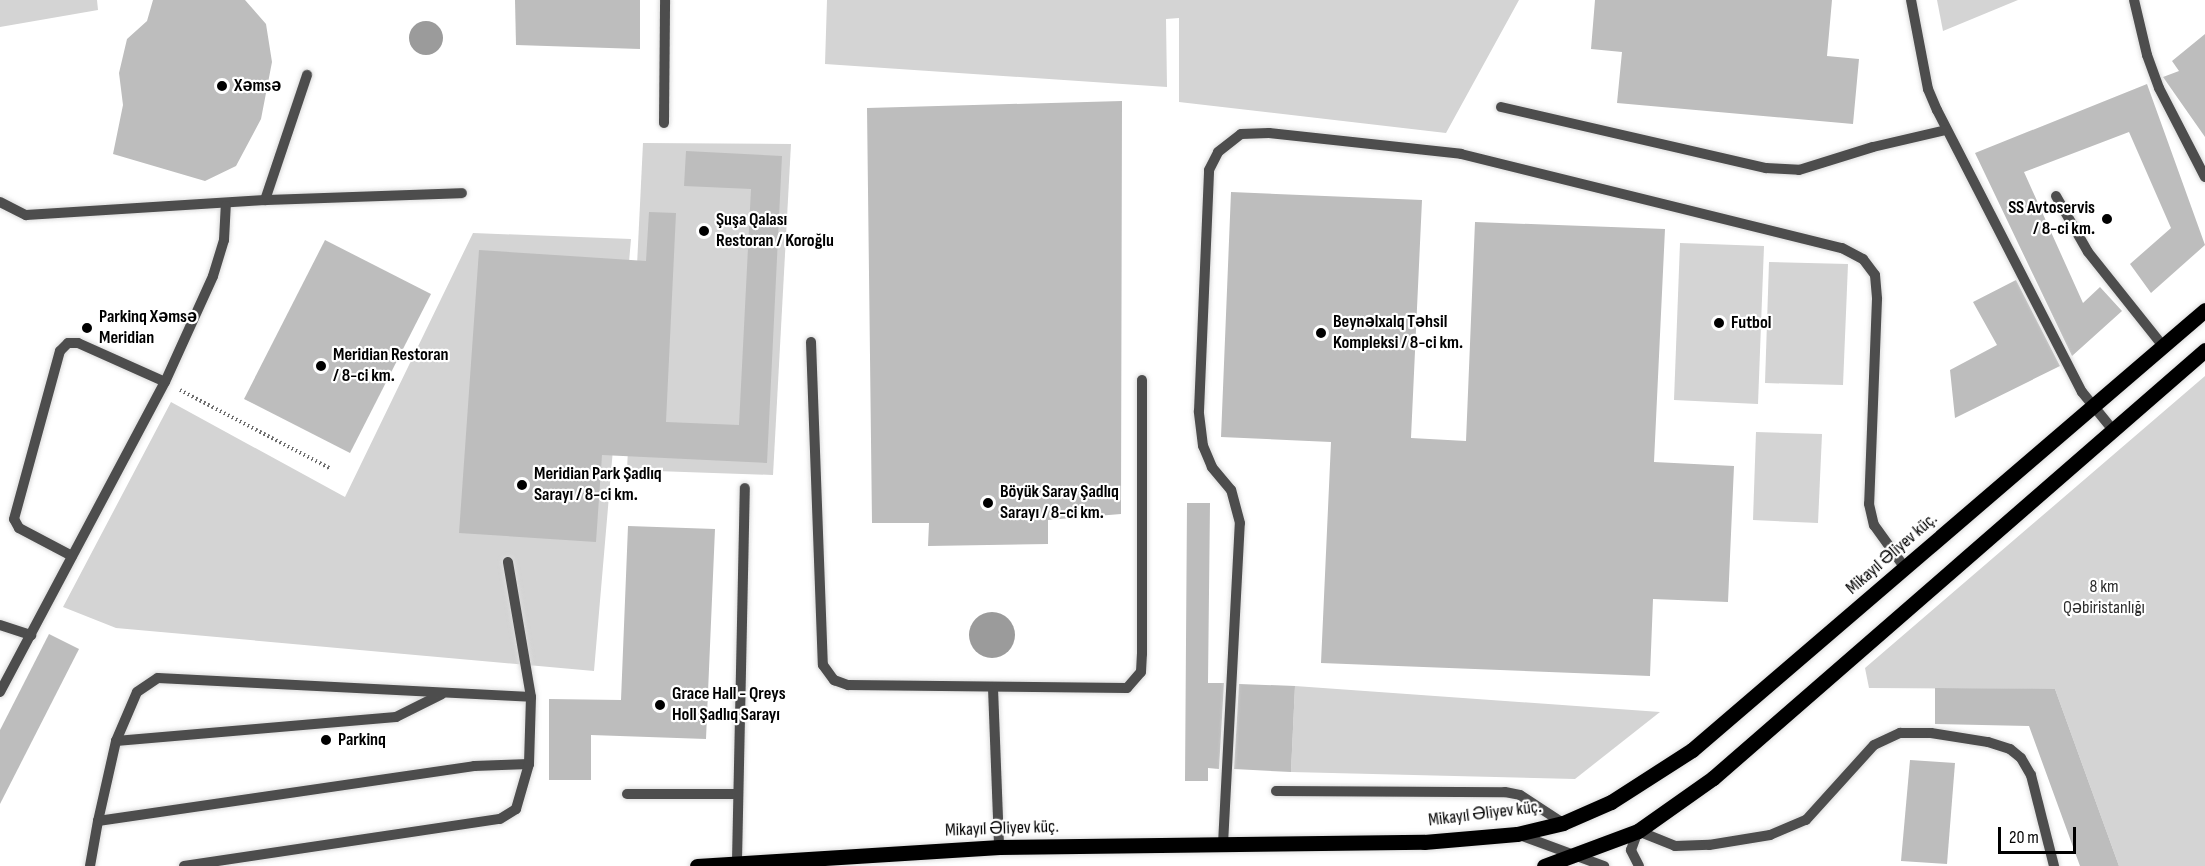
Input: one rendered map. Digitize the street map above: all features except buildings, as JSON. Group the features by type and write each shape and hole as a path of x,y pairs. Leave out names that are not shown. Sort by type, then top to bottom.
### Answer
{"main road":[{"name":"Mikayıl Əliyev küç.","path":"696,866 737,861 999,847 1424,842 1517,834 1563,823 1611,802 1692,750 2205,310"},
{"path":"1544,866 1578,856 1638,831 1713,778 2205,350"}],"street":[{"path":"664,123 665,0"},
{"path":"1911,0 1928,89 1946,130 2071,371 2093,406 2113,430"},
{"path":"2134,0 2147,55 2159,88 2205,177"},
{"path":"265,200 307,75"},
{"path":"1502,107 1766,168 1799,170 1856,151 1946,130"},
{"path":"1223,844 1240,523 1231,490 1212,467 1203,446 1199,411 1209,170 1218,152 1241,134 1269,133 1461,154 1830,245 1863,259 1875,275 1877,300 1869,504 1874,525 1905,568"},
{"path":"0,202 26,215 226,206 265,200 462,194"},
{"path":"2056,196 2088,252 2163,346"},
{"path":"0,692 165,382 213,276 224,240 226,206"},
{"path":"811,342 824,665 834,680 848,685 1127,688 1141,672 1142,380"},
{"path":"72,556 19,528 14,519 60,351 68,343 78,343 165,382"},
{"path":"737,861 745,488"},
{"path":"184,866 500,819 516,809 529,764 531,697 508,562"},
{"path":"0,625 31,635"},
{"path":"90,866 116,741 137,692 158,678 531,697"},
{"path":"993,688 999,847"},
{"path":"116,741 396,717 445,693"},
{"path":"1639,866 1631,850 1638,831 1675,846 1709,845 1770,836 1806,820 1874,746 1900,733 1931,733 1988,742 2010,749 2021,758 2031,775 2054,866"},
{"path":"98,820 474,766 529,764"},
{"path":"1276,791 1506,792 1520,795 1563,823"},
{"path":"627,794 738,794"},
{"path":"1517,834 1604,866"}],"path":[{"path":"165,382 331,469"}],"green space":[{"path":"0,0 97,0 98,10 0,27"},
{"path":"827,0 1519,0 1446,133 1179,102 1179,18 1166,19 1167,87 825,64"},
{"path":"1937,0 2018,0 1943,31"},
{"path":"643,143 791,144 773,475 627,470"},
{"path":"473,233 631,239 594,671 116,628 63,607 171,402 345,497"},
{"name":"Futbol","path":"1680,243 1764,246 1758,404 1674,400"},
{"path":"1769,262 1848,264 1843,385 1765,383"},
{"name":"8 km Qəbiristanlığı","path":"2205,376 2205,866 2119,866 2055,689 1869,688 1865,668"},
{"path":"1756,432 1822,434 1818,523 1753,520"},
{"path":"1295,686 1660,712 1575,779 1291,772"}],"shaded area":[{"path":"426,21 438,26 443,38 438,50 426,55 414,50 409,38 414,26"},
{"path":"992,612 1008,619 1015,635 1008,651 992,658 976,651 969,635 976,619"}],"place":[{"name":"Xəmsə","path":"222,86"},
{"name":"SS Avtoservis / 8-ci km.","path":"2107,219"},
{"name":"Şuşa Qalası Restoran / Koroğlu","path":"704,231"},
{"name":"Futbol","path":"1719,323"},
{"name":"Parkinq Xəmsə Meridian","path":"87,328"},
{"name":"Beynəlxalq Təhsil Kompleksi / 8-ci km.","path":"1321,333"},
{"name":"Meridian Restoran / 8-ci km.","path":"321,366"},
{"name":"Meridian Park Şadlıq Sarayı / 8-ci km.","path":"522,485"},
{"name":"Böyük Saray Şadlıq Sarayı / 8-ci km.","path":"988,503"},
{"name":"Grace Hall - Qreys Holl Şadlıq Sarayı","path":"660,705"},
{"name":"Parkinq","path":"326,740"}]}
